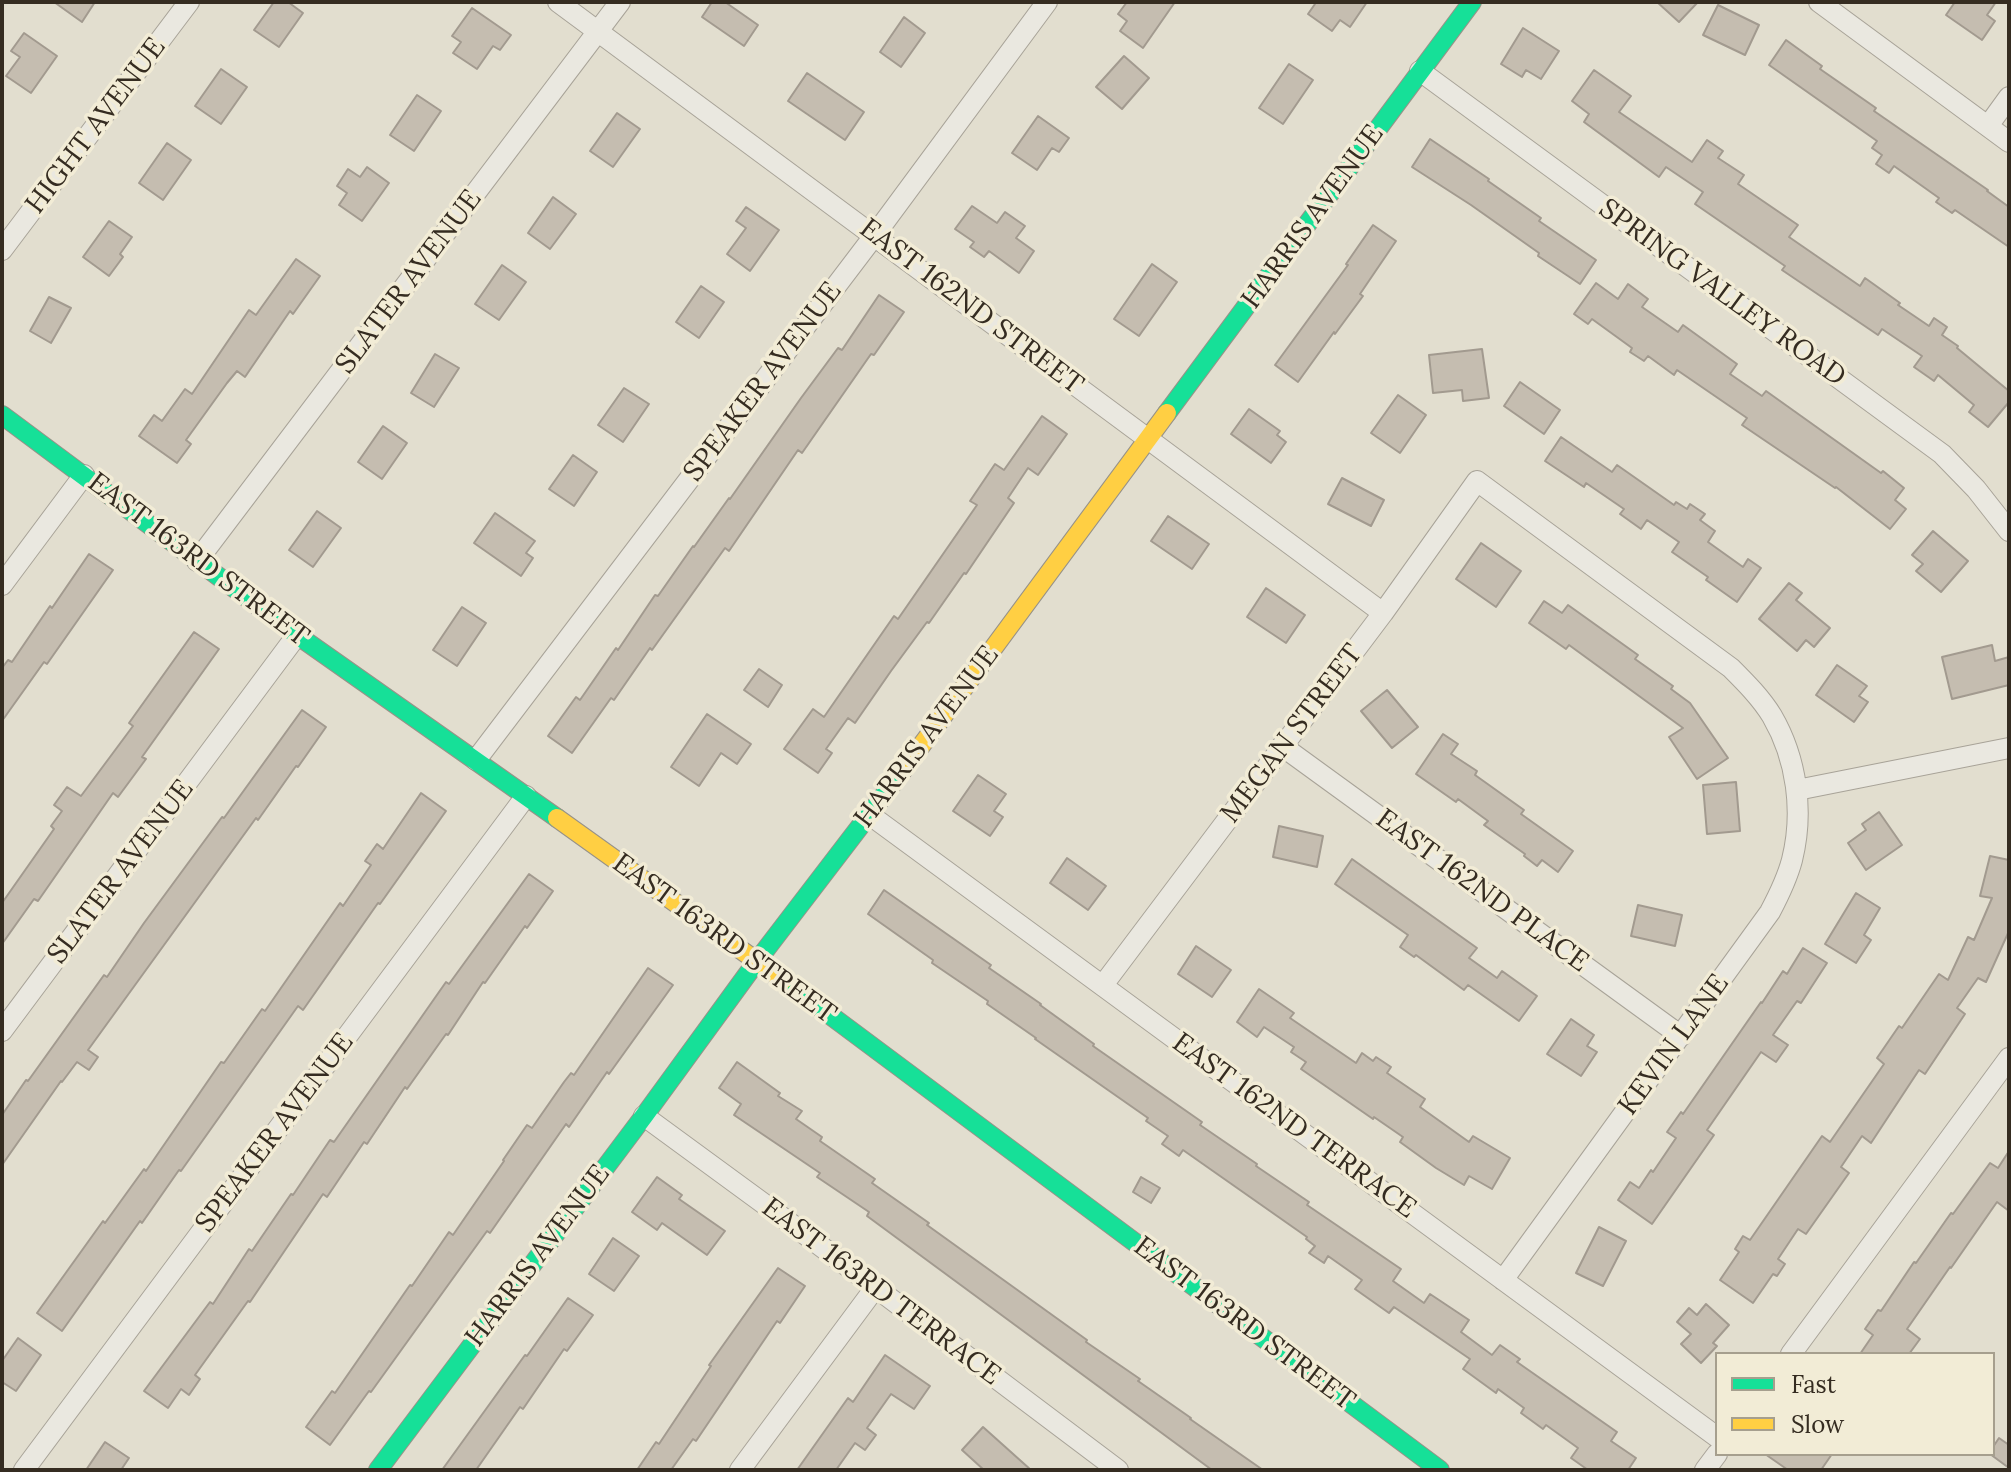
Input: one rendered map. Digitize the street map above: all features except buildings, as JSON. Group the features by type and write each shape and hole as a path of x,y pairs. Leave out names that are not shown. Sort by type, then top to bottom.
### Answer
{"street":[{"name":"HIGHT AVENUE","path":"2,250 189,2"},
{"name":"EAST 162ND STREET","path":"558,2 1383,613"},
{"name":"SLATER AVENUE","path":"197,561 620,2"},
{"name":"SPEAKER AVENUE","path":"476,760 874,236 1047,2"},
{"name":"HARRIS AVENUE","path":"378,1470 757,961 870,815 1472,2"},
{"path":"1819,2 2009,142"},
{"name":"SPRING VALLEY ROAD","path":"1420,71 1942,454 1976,489 2009,531"},
{"path":"1988,126 2009,97"},
{"name":"EAST 163RD STREET","path":"2,415 297,635 757,961 1440,1470"},
{"path":"2,585 84,475"},
{"name":"MEGAN STREET","path":"1103,985 1383,613 1477,481"},
{"name":"KEVIN LANE","path":"1477,481 1731,668 1755,692 1772,716 1786,746 1797,790 1798,824 1792,860 1770,912 1503,1280"},
{"name":"SLATER AVENUE","path":"2,1031 297,635"},
{"name":"EAST 162ND PLACE","path":"1282,746 1681,1036"},
{"path":"1797,790 2009,748"},
{"name":"SPEAKER AVENUE","path":"24,1470 526,796"},
{"name":"EAST 162ND TERRACE","path":"870,815 1715,1436"},
{"path":"1792,1352 2009,1058"},
{"name":"EAST 163RD TERRACE","path":"644,1116 875,1288 1094,1463 1118,1470"},
{"path":"740,1470 875,1288"}],"traffic: fast":[{"path":"1167,413 1472,2"},
{"path":"2,415 297,635 557,818"},
{"path":"378,1470 904,769"},
{"path":"783,980 1440,1470"}],"traffic: slow":[{"path":"904,769 1167,413"},
{"path":"557,818 783,980"}]}
